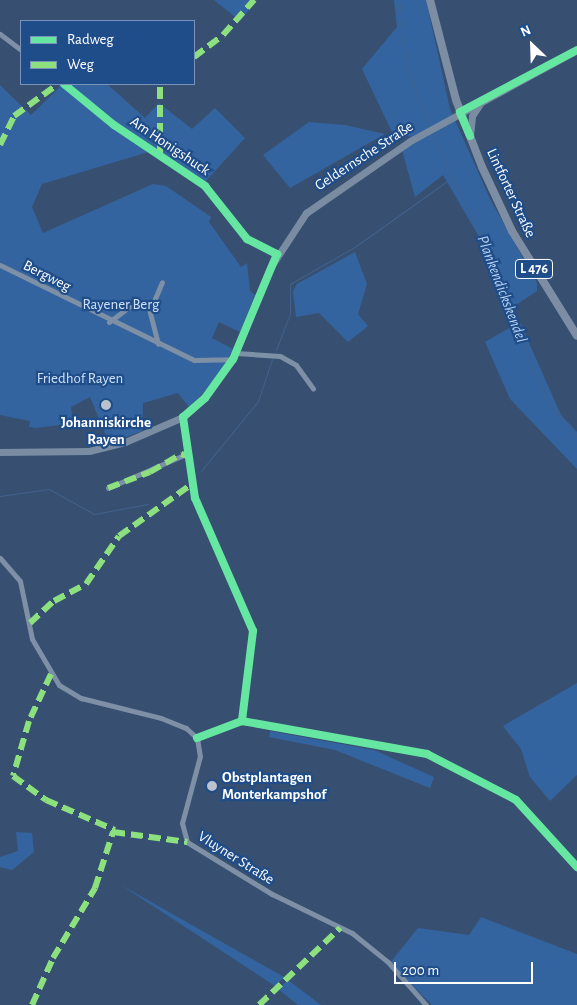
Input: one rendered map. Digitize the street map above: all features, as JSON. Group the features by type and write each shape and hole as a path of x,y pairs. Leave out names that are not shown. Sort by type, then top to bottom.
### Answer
{"main road":[{"name":"Lintforter Straße","path":"430,0 460,112 470,136 512,231 577,336"},
{"name":"Geldernsche Straße","path":"0,452 89,451 133,439 183,417 205,398 234,356 277,254 298,222 325,196 460,112 577,50"},
{"name":"Lintforter Straße","path":"470,136 472,116 483,100"}],"street":[{"path":"0,34 20,49"},
{"name":"Am Honigshuck","path":"65,85 114,125 204,185 247,239 277,254"},
{"name":"Bergweg","path":"0,266 109,322 194,360 234,356"},
{"path":"158,344 151,308 162,282"},
{"path":"109,322 133,304 151,308"},
{"path":"234,356 288,360 313,388"},
{"path":"108,488 188,453 183,417"},
{"name":"Vluyner Straße","path":"0,558 20,581 32,639 59,685 81,698 161,718 186,728 197,738 200,756 182,823 187,842 272,894 352,933 388,962 426,1005"}],"green space":[{"path":"214,0 257,0 240,21"},
{"path":"394,0 426,0 450,109 490,199 537,283 537,291 513,307 561,415 577,432 577,469 510,399 485,342 511,327 481,240 443,175 415,197 402,150 413,144 411,137 392,132 362,69 397,27"},
{"name":"Rayener Berg","path":"0,85 31,115 62,85 108,85 145,118 159,103 192,129 215,108 245,138 205,182 195,181 155,150 42,184 32,207 43,233 153,184 166,186 211,217 209,222 241,267 247,263 250,291 255,295 240,332 219,322 212,338 233,349 215,381 189,407 178,393 143,403 142,431 109,443 90,397 71,407 73,423 37,428 29,427 30,421 0,415"},
{"path":"309,122 345,125 385,134 290,188 263,155"},
{"path":"355,252 367,284 358,314 368,326 348,342 319,313 296,317 293,291 297,284"},
{"path":"577,683 577,775 550,801 530,777 521,749 503,726"},
{"path":"270,731 374,750 434,777 430,788 335,750 269,737"},
{"path":"16,832 32,833 34,852 12,870 0,867 0,857 18,851"},
{"path":"121,885 284,977 275,986"},
{"path":"481,917 577,954 577,1005 432,1005 390,963 418,928 469,935"},
{"path":"288,980 321,1005 298,1005 278,989"}],"waterway":[{"name":"Plankendickskendel","path":"399,0 408,71 429,124"},
{"name":"Plankendickskendel","path":"433,137 489,251 512,320 551,406 577,437"},
{"path":"276,350 290,314 290,284 356,246 450,179"},
{"path":"201,471 258,401 272,359"},
{"path":"0,496 49,489 94,514 148,504"}],"marked path":[{"path":"195,56 223,35 254,0"},
{"path":"0,145 14,116 57,85"},
{"path":"160,85 160,153"},
{"path":"108,488 150,472 181,454 188,456"},
{"path":"30,623 54,601 86,584 119,536 192,484"},
{"path":"51,674 29,721 13,776 46,800 115,830"},
{"path":"32,1005 53,958 95,888 113,832 187,842"},
{"path":"259,1005 340,928"}],"cycle path":[{"path":"470,136 460,112 577,50"},
{"path":"65,85 114,125 205,186 247,239 277,254 233,359 205,398 183,417 195,498 253,631 242,721"},
{"path":"197,738 242,721 427,754 516,800 577,867"}],"place":[{"name":"Johanniskirche Rayen","path":"106,405"},
{"name":"Obstplantagen Monterkampshof","path":"212,786"}],"park label":[{"name":"Friedhof Rayen","path":"80,379"}]}
